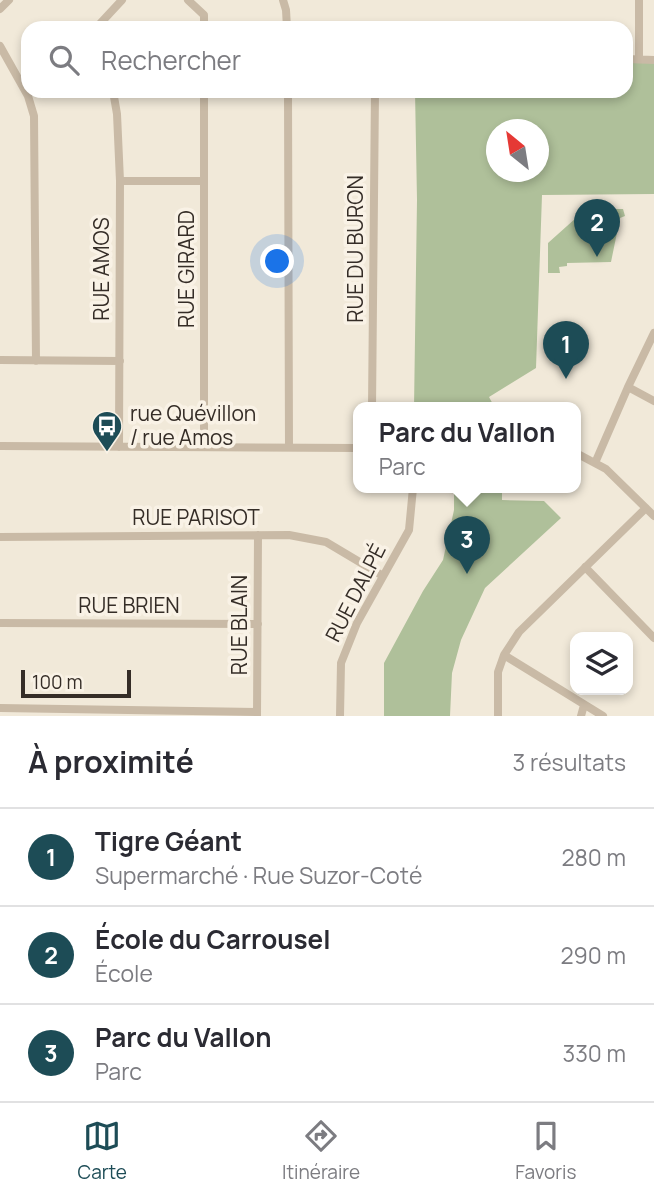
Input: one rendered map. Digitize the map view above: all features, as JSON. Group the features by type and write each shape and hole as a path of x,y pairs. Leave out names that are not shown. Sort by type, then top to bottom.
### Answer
{"street":[{"path":"0,9 9,0"},
{"path":"102,21 122,0"},
{"path":"188,0 204,15 204,21"},
{"path":"283,0 286,21"},
{"path":"639,0 639,59"},
{"path":"0,46 21,84"},
{"path":"633,59 654,60"},
{"path":"29,98 34,116 36,360"},
{"name":"RUE AMOS","path":"114,98 120,181 119,447"},
{"name":"RUE GIRARD","path":"204,98 204,447"},
{"path":"288,98 289,447"},
{"name":"RUE DU BURON","path":"372,402 375,98"},
{"path":"120,181 204,181"},
{"path":"595,463 654,333"},
{"path":"0,360 120,361"},
{"path":"628,387 654,401"},
{"path":"0,446 353,448"},
{"path":"581,456 606,469 654,516"},
{"name":"RUE DALPÉ","path":"340,716 341,663 357,623 408,530 413,493"},
{"path":"498,716 498,672 504,654 519,632 646,508"},
{"name":"RUE BLAIN","path":"257,714 258,535"},
{"name":"RUE PARISOT","path":"0,537 289,535 326,542 383,576"},
{"path":"585,567 654,638"},
{"name":"RUE BRIEN","path":"0,623 258,624"},
{"path":"504,654 603,716"},
{"path":"581,716 584,705"},
{"path":"0,708 257,714"}],"green space":[{"path":"633,59 654,60 654,194 542,195 536,368 489,397 492,402 414,402 417,200 415,98 633,98"},
{"path":"586,209 623,209 625,216 620,218 611,262 567,263 567,266 559,267 560,273 548,273 548,243"},
{"path":"454,493 502,493 502,500 544,501 561,518 485,588 461,640 452,673 450,716 384,716 384,663 443,560 454,510"}],"place":[{"name":"École du Carrousel","path":"597,257"},
{"name":"Tigre Géant","path":"566,379"},
{"name":"rue Quévillon / rue Amos","path":"107,453"},
{"name":"Parc du Vallon","path":"467,574"}]}
